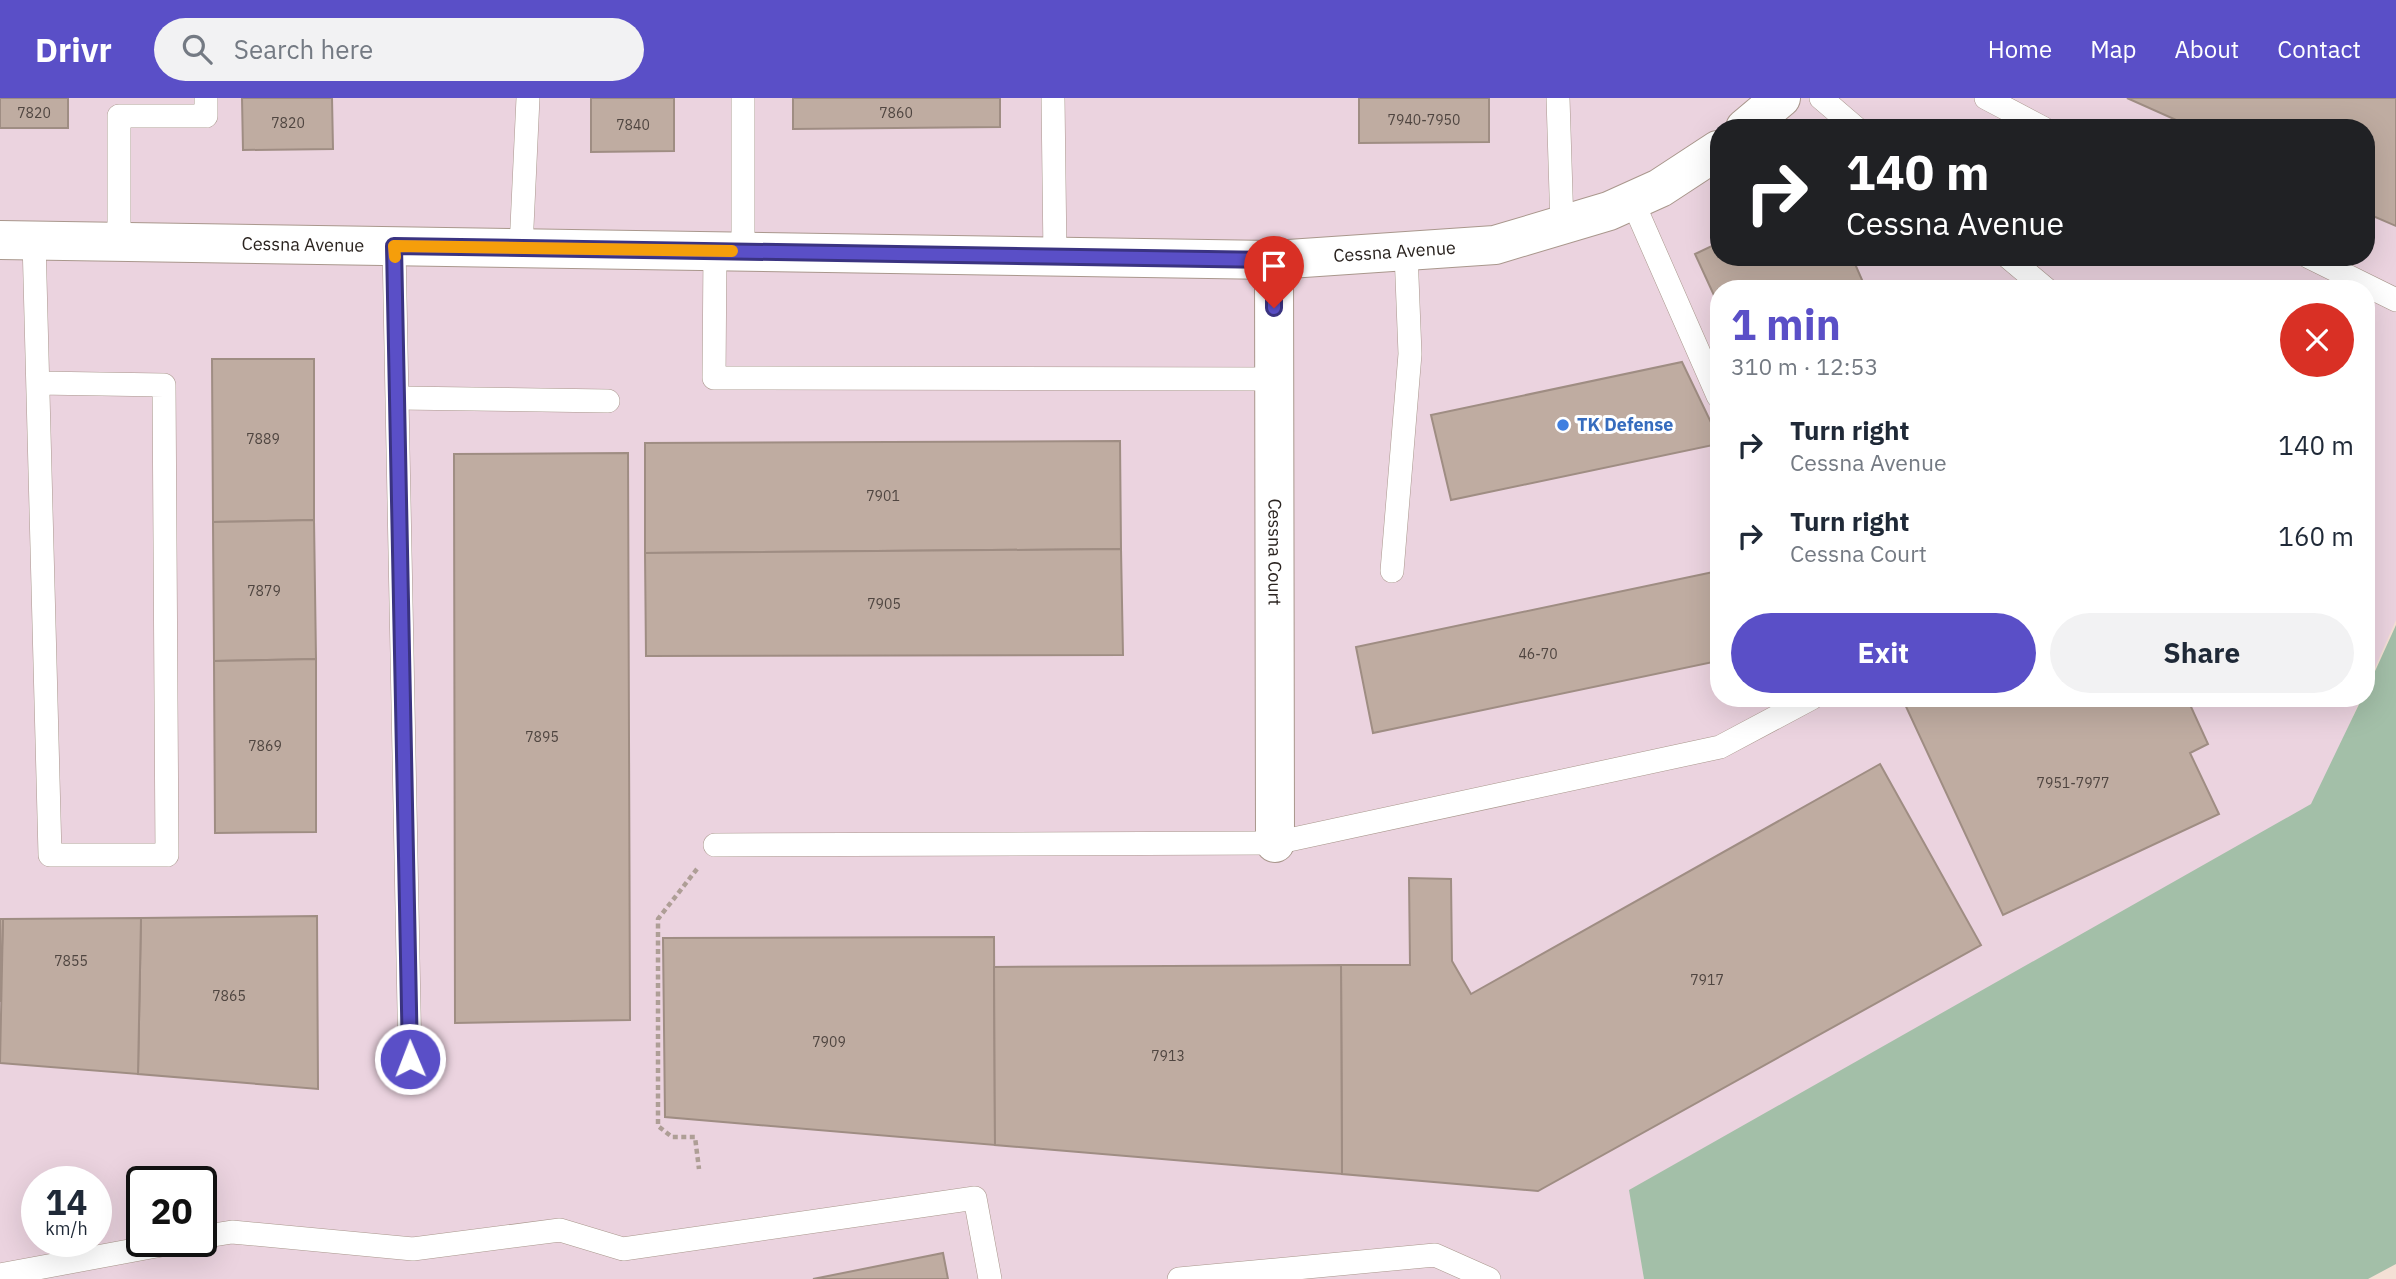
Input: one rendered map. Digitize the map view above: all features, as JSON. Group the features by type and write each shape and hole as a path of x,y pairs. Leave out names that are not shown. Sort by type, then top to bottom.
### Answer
{"street":[{"path":"1756,119 1781,98"},
{"name":"Cessna Avenue","path":"17,240 1274,260 1495,245 1562,226 1632,200 1660,188 1710,155"},
{"name":"Cessna Court","path":"1274,260 1275,843"}],"lane":[{"path":"118,242 118,116 206,116 206,98"},
{"path":"521,248 528,98"},
{"path":"743,98 714,378 1275,379"},
{"path":"1053,98 1055,257"},
{"path":"1558,98 1562,226"},
{"path":"1821,98 1846,119"},
{"path":"1986,98 2026,119"},
{"path":"1632,200 1710,378"},
{"path":"17,240 38,383 50,855 167,855 164,385 38,383"},
{"path":"394,246 410,1059"},
{"path":"1392,570 1410,354 1406,252"},
{"path":"2019,266 2035,280"},
{"path":"2327,266 2356,280"},
{"path":"2375,290 2396,300"},
{"path":"399,398 608,401"},
{"path":"715,845 1275,843 1720,747 1795,707"},
{"path":"217,1234 232,1232 413,1249 560,1230 623,1249 975,1198 990,1279"},
{"path":"0,1275 126,1252"},
{"path":"1179,1279 1435,1255 1489,1279"}],"path":[{"path":"699,1168 695,1137 672,1137 658,1126 658,919 715,845"}],"shaded area":[{"path":"0,98 2396,98 2396,620 2375,668 2375,280 1710,280 1710,707 2357,707 2315,803 1630,1190 1644,1279 0,1279"}],"green space":[{"path":"2396,625 2396,1264 2368,1279 1644,1279 1629,1190 2311,804 2358,707 2375,707 2375,671"}],"building":[{"path":"0,98 68,98 68,128 0,128"},
{"path":"242,98 332,98 333,149 243,150"},
{"path":"591,98 674,98 674,151 591,152"},
{"path":"793,98 1000,98 1000,127 793,129"},
{"path":"1359,98 1489,98 1489,142 1359,143"},
{"path":"2127,98 2396,98 2396,226 2375,217 2375,119 2174,119"},
{"path":"1710,247 1710,266 1856,266 1862,280 1710,280 1710,287 1695,254"},
{"path":"212,359 314,359 314,520 213,522"},
{"path":"1682,362 1710,420 1710,446 1451,500 1431,415"},
{"path":"1120,441 1121,549 645,553 645,443"},
{"path":"628,453 630,1020 455,1023 454,454"},
{"path":"314,520 316,659 214,661 213,522"},
{"path":"1121,549 1123,655 646,656 645,553"},
{"path":"1710,573 1710,663 1373,733 1356,647"},
{"path":"316,659 316,832 215,833 214,661"},
{"path":"1906,707 2191,707 2208,744 2190,753 2219,814 2003,915"},
{"path":"1880,764 1981,945 1538,1191 1342,1174 1341,965 1410,965 1409,878 1451,879 1452,961 1471,994"},
{"path":"317,916 318,1089 138,1074 141,918"},
{"path":"141,918 138,1074 0,1063 3,919"},
{"path":"0,919 3,919 0,1002"},
{"path":"994,937 995,1145 665,1117 663,938"},
{"path":"1341,965 1342,1174 995,1145 994,967"},
{"path":"943,1253 948,1279 813,1279"}],"slow traffic":[{"path":"395,257 394,246 732,251"}],"place":[{"name":"TK Defense","path":"1563,425"}],"route":[{"path":"410,1059 394,246 1274,260 1274,308"}]}
